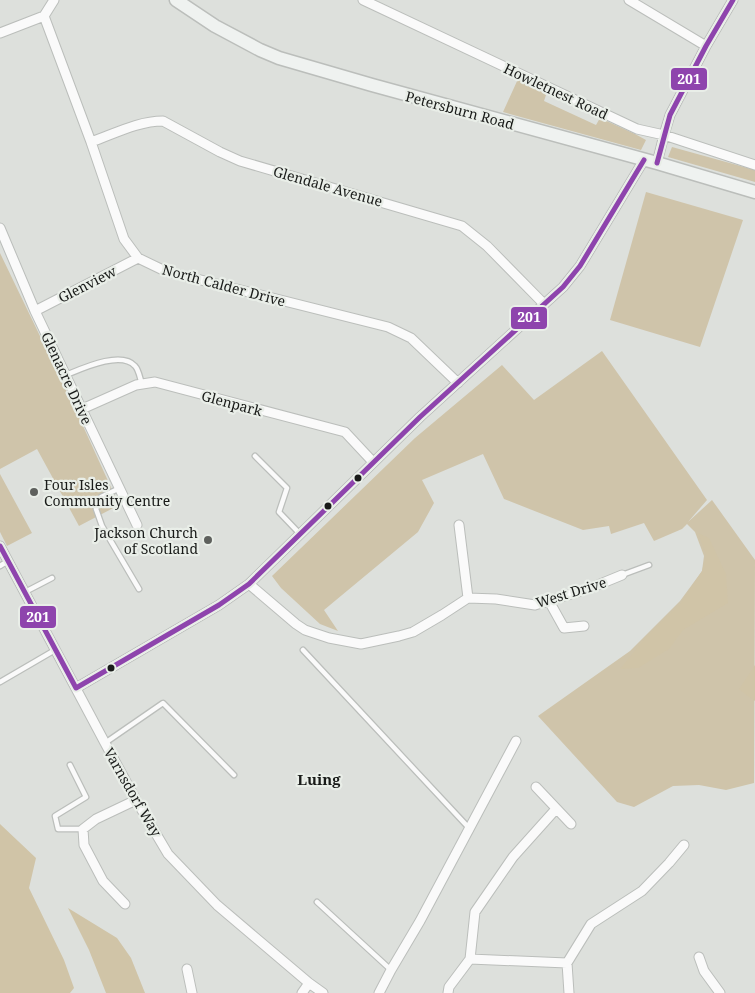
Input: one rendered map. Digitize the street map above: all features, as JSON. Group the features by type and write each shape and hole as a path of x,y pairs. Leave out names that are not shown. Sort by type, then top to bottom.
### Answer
{"main road":[{"name":"Petersburn Road","path":"176,0 215,26 279,58 755,192"}],"street":[{"path":"0,34 44,16 54,0"},
{"name":"Howletnest Road","path":"362,0 637,128 755,165"},
{"path":"629,0 706,46"},
{"path":"657,163 670,115 706,46 733,0"},
{"name":"North Calder Drive","path":"44,16 91,142 124,239 138,258 165,271 388,327 411,338 458,383"},
{"name":"Glendale Avenue","path":"91,142 143,123 163,121 240,161 462,226 487,246 544,304"},
{"path":"76,688 219,605 249,584 373,462 563,287 580,266 644,160"},
{"name":"Glenacre Drive","path":"0,228 35,311 137,525"},
{"name":"Glenview","path":"35,311 138,258"},
{"name":"Glenpark","path":"82,409 136,385 155,382 344,432 373,462"},
{"path":"249,584 305,630 329,638 362,644 399,636 413,632 468,598 459,525"},
{"name":"Varnsdorf Way","path":"0,546 4,564 25,592 136,800 168,854 217,905 323,993"},
{"name":"West Drive","path":"468,598 496,599 535,605 588,589 622,575"},
{"path":"549,601 564,628 584,626"},
{"path":"380,993 516,741"},
{"path":"536,787 571,824"},
{"path":"125,904 103,881 84,845 83,829 96,819 136,800"},
{"path":"448,993 449,987 470,959 475,912 513,857 556,809"},
{"path":"569,993 566,963 591,924 642,892 684,845"},
{"path":"699,957 704,971 720,993"},
{"path":"470,959 566,963"},
{"path":"187,969 192,993"},
{"path":"302,993 309,983"}],"lane":[{"path":"66,375 99,362 120,360 135,366 142,384"},
{"path":"255,456 287,488 279,512 300,534"},
{"path":"120,488 101,497 96,509 102,526 139,589"},
{"path":"622,575 649,564"},
{"path":"25,592 52,578"},
{"path":"0,682 56,650"},
{"path":"303,650 469,828"},
{"path":"105,743 163,703 234,775"},
{"path":"70,765 86,797 55,816 58,829 83,829"},
{"path":"317,902 391,970"}],"shaded area":[{"path":"518,79 547,92 544,101 596,125 600,118 646,140 641,150 503,112"},
{"path":"672,147 755,170 755,182 668,157"},
{"path":"646,192 743,220 700,347 610,320"},
{"path":"0,253 119,505 79,526 37,449 0,469"},
{"path":"602,351 707,500 688,522 712,500 755,560 754,783 726,790 699,785 673,786 634,807 617,802 538,716 630,651 680,601 702,571 704,556 695,532 687,524 682,529 654,541 644,523 611,534 609,526 583,530 504,499 483,454 422,480 434,503 418,532 324,610 338,631 320,624 281,588 272,576 415,438 502,365 534,400"},
{"path":"0,474 32,533 7,546 0,532"},
{"path":"698,533 709,538 726,574 728,603 683,630 669,649 638,668 620,669 645,638 680,604 702,571 706,555"},
{"path":"755,665 755,701 739,689"},
{"path":"0,824 36,858 29,888 64,960 74,988 70,993 0,993"},
{"path":"68,908 117,938 131,958 145,993 106,993 89,950"}],"transit line":[{"name":"201","path":"657,163 670,115 706,46 733,0"},
{"name":"201","path":"76,688 219,605 249,584 420,417 563,287 580,266 644,160"},
{"name":"201","path":"0,546 76,688"}],"place":[{"name":"Four Isles Community Centre","path":"34,492"},
{"name":"Jackson Church of Scotland","path":"208,540"}],"district":[{"name":"Luing","path":"319,779"}]}
